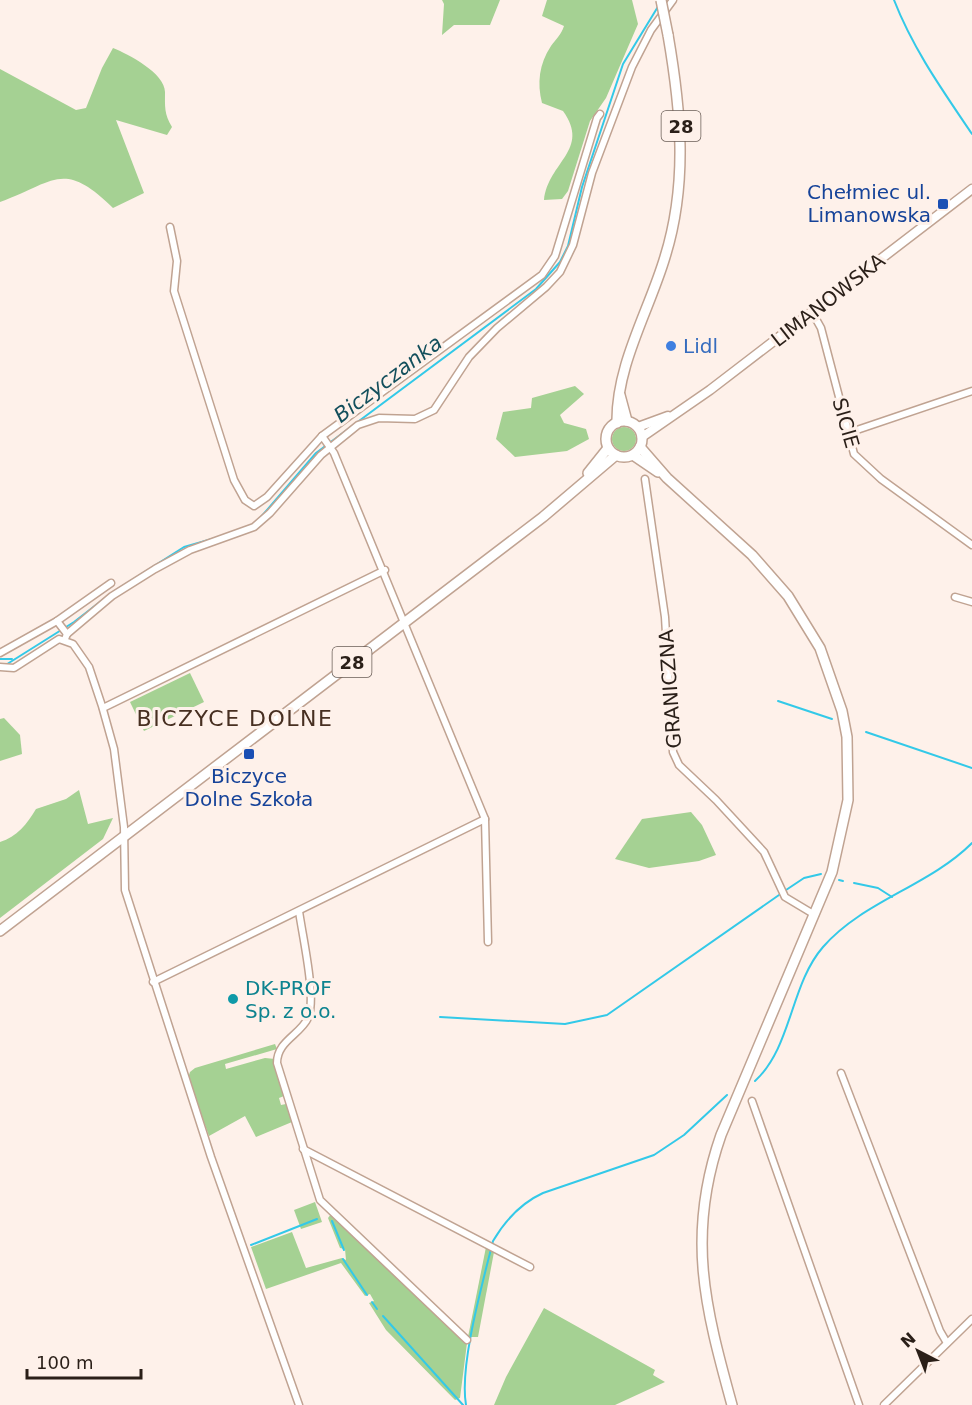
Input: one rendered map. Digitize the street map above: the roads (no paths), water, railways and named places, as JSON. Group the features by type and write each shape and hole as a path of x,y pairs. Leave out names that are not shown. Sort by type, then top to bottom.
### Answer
{"main road":[{"name":"28","path":"578,487 608,448 607,435 617,423 627,362 666,255 675,217 682,137 677,88 661,0"},
{"name":"LIMANOWSKA","path":"640,437 682,410 972,189"},
{"name":"28","path":"620,395 627,421"},
{"path":"617,423 627,421 667,478"},
{"path":"633,455 640,437"},
{"path":"608,448 616,455 633,455 667,478 771,576 804,620 830,672 847,737 848,800 832,872 721,1135 710,1166 704,1200 701,1240 706,1304 732,1405"},
{"name":"28","path":"0,931 553,509 616,455"}],"street":[{"path":"0,653 63,631 154,569 190,550 254,527 331,446 370,420 415,419 434,410 469,357 497,328 546,287 560,272 573,245 592,173 628,75 651,30 673,0"},
{"path":"170,227 177,261 174,291 234,480 245,500 254,506 267,497 322,436 542,275 555,255 573,191 600,114"},
{"name":"SICIE","path":"812,312 821,328 848,434 859,462 972,545"},
{"path":"848,434 972,391"},
{"path":"322,436 331,446 384,570 485,819 488,942"},
{"name":"GRANICZNA","path":"645,479 665,617 673,752 679,765 716,800 764,852 785,897 815,915"},
{"path":"103,708 384,570"},
{"path":"1,668 14,668 59,639 63,631 111,583"},
{"path":"955,597 972,602"},
{"path":"63,631 89,667 114,749 125,836 124,885 153,982 299,1405"},
{"path":"153,982 485,819"},
{"path":"299,911 311,1004 304,1025 284,1044 277,1063 318,1197 467,1340"},
{"path":"841,1073 940,1331 947,1343"},
{"path":"752,1101 859,1405"},
{"path":"303,1149 530,1267"},
{"path":"884,1405 972,1319"}],"waterway":[{"path":"894,0 919,53 972,134"},
{"name":"Biczyczanka","path":"261,517 316,453 536,289 560,262 568,246 582,187 623,64 659,5"},
{"name":"Biczyczanka","path":"113,592 184,547 219,537"},
{"name":"Biczyczanka","path":"4,666 74,622 109,595"},
{"path":"0,659 12,659"},
{"path":"778,701 832,719"},
{"path":"866,732 972,768"},
{"path":"755,1081 777,1051 804,979 812,962 823,947 857,917 936,871 972,843"},
{"path":"786,890 804,878 821,874"},
{"path":"839,880 843,881"},
{"path":"854,883 878,888 892,897"},
{"path":"440,1017 565,1024 607,1015 779,895"},
{"path":"466,1405 466,1368 478,1300 493,1241 503,1226 521,1207 543,1193 654,1155 684,1135 727,1095"},
{"path":"251,1245 317,1219"},
{"path":"332,1221 344,1250"},
{"path":"343,1259 367,1295"},
{"path":"372,1302 377,1309"},
{"path":"383,1316 463,1405"}],"place":[{"name":"Chełmiec ul. Limanowska","path":"943,204"},
{"name":"Lidl","path":"671,346"},
{"name":"Biczyce Dolne Szkoła","path":"249,754"},
{"name":"DK-PROF Sp. z o.o.","path":"233,999"}],"district":[{"name":"BICZYCE DOLNE","path":"235,718"}]}
